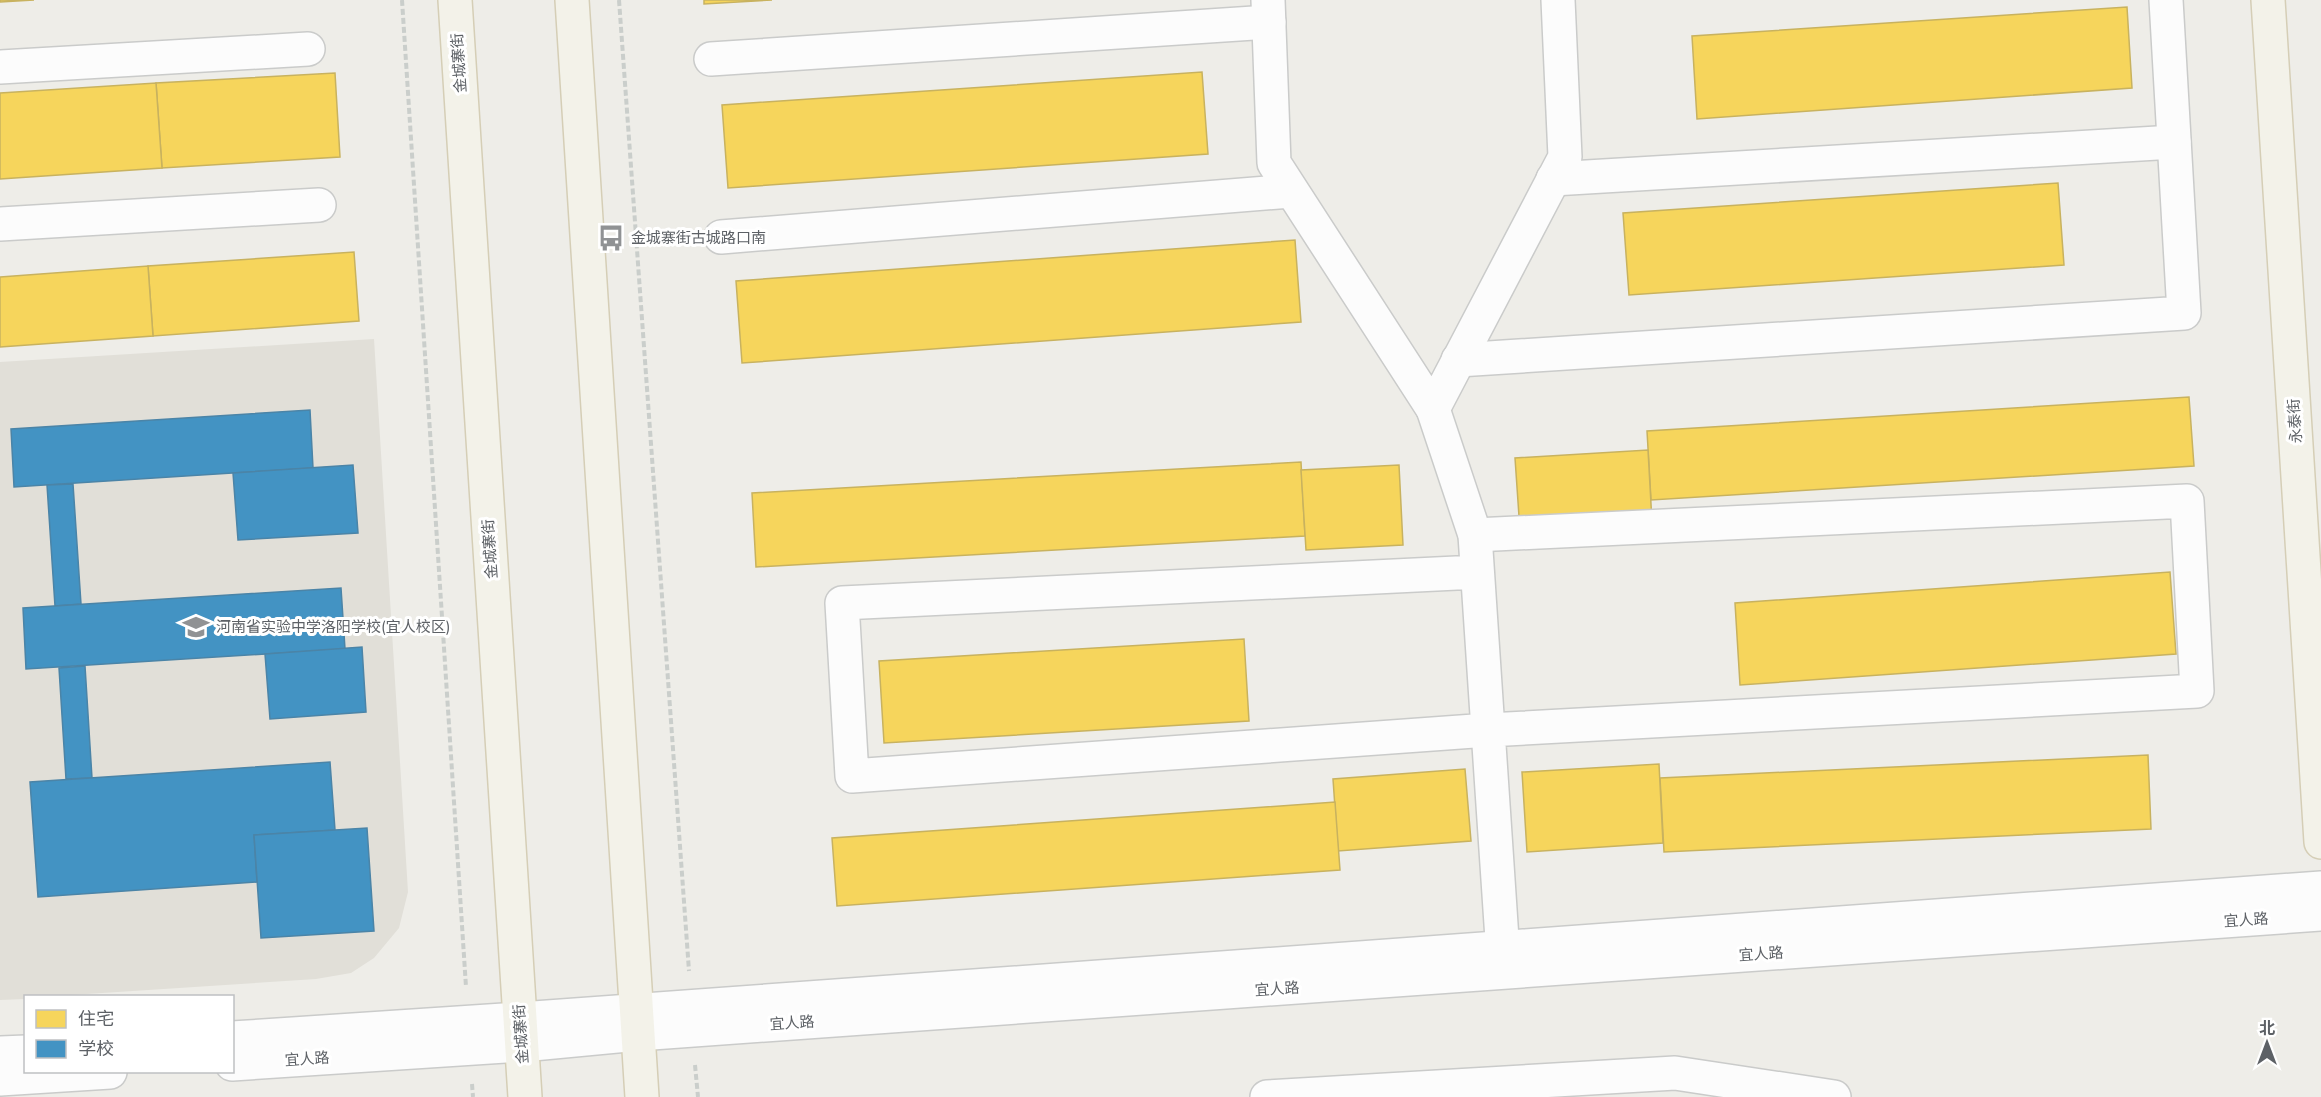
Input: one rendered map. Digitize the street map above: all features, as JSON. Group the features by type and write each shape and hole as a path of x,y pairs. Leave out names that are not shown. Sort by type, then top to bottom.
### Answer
{"main road":[{"name":"金城寨街","path":"455,0 525,1097"},
{"path":"572,0 642,1097"},
{"name":"永泰街","path":"2268,0 2321,842"},
{"name":"永泰街","path":"2285,0 2321,509"}],"street":[{"path":"1433,409 1565,157 1558,0"},
{"path":"1458,360 2184,313 2166,0"},
{"path":"711,59 1268,11 1274,164 1433,409 1475,535 1503,960"},
{"path":"0,68 308,49"},
{"path":"1554,179 2174,142"},
{"path":"721,237 1292,191"},
{"path":"0,224 319,205"},
{"path":"1475,535 2187,501 2197,691 1488,730 852,776 843,603 1478,572"},
{"name":"宜人路","path":"234,1038 469,1035 521,1032 1503,960 2321,888"},
{"name":"宜人路","path":"1503,960 2321,914"},
{"name":"宜人路","path":"234,1064 469,1035"},
{"path":"0,1053 24,1052"},
{"path":"0,1079 83,1073"},
{"path":"1268,1097 1485,1090 1675,1073 1834,1097"}],"path":[{"path":"402,0 473,1097"},
{"path":"619,0 698,1097"}],"shaded area":[{"name":"河南省实验中学洛阳学校(宜人校区)","path":"374,339 408,892 399,928 374,958 351,973 316,979 71,995 24,995 24,999 0,1000 0,362"}],"building: 住宅":[{"path":"0,0 34,0 0,2"},
{"path":"704,0 772,0 704,4"},
{"path":"2127,7 2132,88 1697,119 1692,36"},
{"path":"1202,72 1208,154 728,188 722,105"},
{"path":"335,73 340,157 162,168 156,83"},
{"path":"156,83 162,168 0,179 0,93"},
{"path":"2058,183 2064,265 1629,295 1623,213"},
{"path":"1295,240 1301,322 742,363 736,281"},
{"path":"354,252 359,321 153,336 148,266"},
{"path":"148,266 153,336 0,347 0,277"},
{"path":"2189,397 2194,466 1651,500 1647,431"},
{"path":"1648,450 1652,522 1520,531 1515,458"},
{"path":"1301,462 1305,536 756,567 752,493"},
{"path":"1399,465 1403,545 1306,550 1301,470"},
{"path":"2170,572 2176,654 1740,685 1735,603"},
{"path":"1244,639 1249,721 884,743 879,661"},
{"path":"2148,755 2151,829 1664,852 1660,778"},
{"path":"1659,764 1663,843 1527,852 1522,772"},
{"path":"1465,769 1471,841 1338,851 1333,779"},
{"path":"1335,802 1340,870 837,906 832,838"}],"building: 学校":[{"path":"310,410 313,468 14,487 11,429"},
{"path":"353,465 358,533 238,540 233,473"},
{"path":"73,484 81,604 55,606 47,485"},
{"path":"341,588 345,649 26,669 23,608"},
{"path":"362,647 366,712 270,719 265,654"},
{"path":"85,666 92,778 66,779 59,668"},
{"path":"330,762 335,830 254,835 257,882 38,897 30,782"},
{"path":"367,828 374,931 261,938 254,835"}],"place":[{"name":"金城寨街古城路口南","path":"611,238"},
{"name":"河南省实验中学洛阳学校(宜人校区)","path":"196,627"}]}
